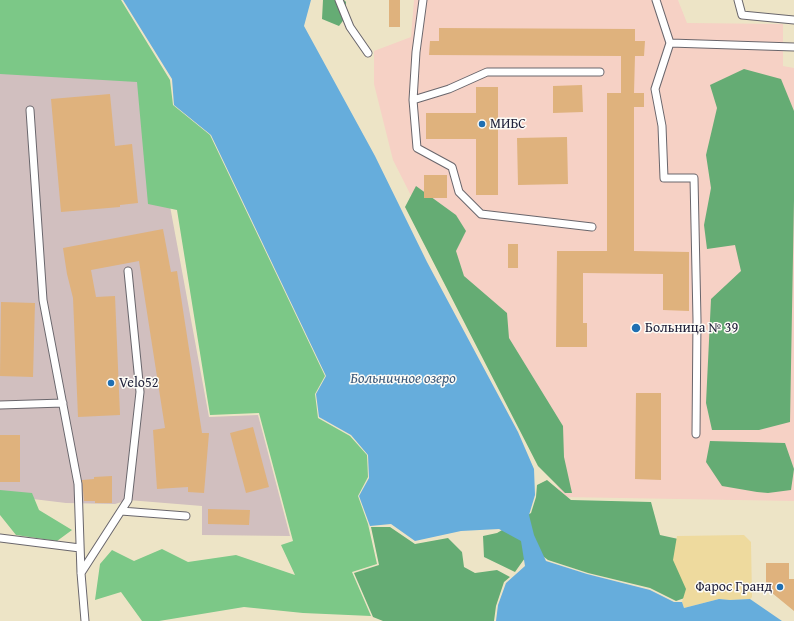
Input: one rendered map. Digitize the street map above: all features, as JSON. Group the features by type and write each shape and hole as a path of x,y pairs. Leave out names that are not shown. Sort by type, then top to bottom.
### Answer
{"lane":[{"path":"339,0 350,27 368,53"},
{"path":"423,0 416,52 413,100 417,148 452,167 459,192 481,214 592,227"},
{"path":"656,0 670,44 655,89 662,126 664,178 694,178 697,320 696,434"},
{"path":"738,0 742,15 794,20"},
{"path":"670,44 794,47"},
{"path":"413,100 449,89 487,72 600,72"},
{"path":"30,110 43,300 78,484 81,573 85,621"},
{"path":"81,573 128,500 140,392 128,272"},
{"path":"0,405 63,403"},
{"path":"121,512 186,516"},
{"path":"0,538 80,548"}],"shaded area":[{"name":"Больница № 39","path":"414,0 678,0 687,23 783,24 783,66 794,68 794,501 563,497 393,160 374,84 374,51 411,37"},
{"path":"0,67 145,71 209,417 258,415 290,536 202,535 202,506 128,500 115,504 66,503 0,495"}],"green space":[{"path":"0,0 121,0 170,80 173,105 210,135 325,376 315,394 318,418 350,436 367,455 368,477 358,496 368,524 377,564 352,572 371,616 303,613 244,607 159,621 142,621 121,592 95,600 100,564 112,550 134,561 162,549 188,562 236,555 295,575 281,545 293,541 259,413 210,415 177,210 148,204 137,82 0,74"},
{"path":"323,0 344,0 346,2 345,18 339,26 322,19"},
{"path":"744,69 781,79 794,111 790,422 759,430 712,430 706,403 711,299 741,271 735,245 707,249 704,225 711,188 706,155 717,108 710,85"},
{"path":"416,186 456,215 466,231 456,251 464,276 507,313 509,338 563,426 564,457 572,493 565,493 538,466 405,207"},
{"path":"710,441 785,443 794,469 791,490 768,493 722,486 706,462"},
{"path":"547,480 571,500 651,502 660,535 715,547 693,595 676,601 650,588 588,573 548,560 532,548 515,572 484,557 483,536 497,533 531,513 536,497 537,485"},
{"path":"0,490 32,493 39,510 72,530 57,541 16,535 0,515"},
{"path":"371,527 390,527 415,544 448,538 462,552 464,567 475,573 497,570 510,577 504,582 496,606 494,621 383,621 373,617 354,573 379,565"}],"sand":[{"path":"744,535 751,542 752,597 750,599 719,599 684,608 682,602 686,589 673,560 677,536"}],"water":[{"name":"Больничное озеро","path":"123,0 311,0 304,26 375,156 427,262 518,432 534,469 535,495 529,515 534,535 546,561 587,574 650,590 674,602 682,602 684,608 719,599 750,599 782,621 496,621 498,605 506,583 525,566 521,541 499,529 461,531 415,541 391,524 370,526 359,496 369,478 368,455 351,435 319,417 316,394 326,376 211,135 174,105 172,79"}],"building":[{"path":"389,0 400,0 400,27 389,27"},
{"path":"439,28 635,29 635,41 645,41 644,56 635,56 634,93 644,93 644,107 634,107 634,251 689,252 689,311 663,310 663,274 583,273 583,323 587,323 587,347 556,347 557,251 607,251 607,93 621,93 621,56 429,55 430,41 439,41"},
{"path":"582,85 583,112 553,113 553,86"},
{"path":"476,87 498,87 498,195 476,195 476,139 426,139 426,113 476,113"},
{"path":"110,94 115,146 132,144 138,203 120,205 120,207 61,212 51,99"},
{"path":"567,137 568,184 518,185 517,138"},
{"path":"424,175 447,175 447,198 424,198"},
{"path":"163,229 171,272 177,271 202,433 209,433 204,493 188,492 188,487 157,489 153,430 165,428 139,261 91,270 96,297 115,296 120,415 78,417 73,298 63,248"},
{"path":"508,244 518,244 518,268 508,268"},
{"path":"1,302 35,303 33,377 0,376"},
{"path":"636,393 661,393 661,480 635,479"},
{"path":"253,427 269,487 246,493 230,433"},
{"path":"0,435 20,435 20,482 0,482"},
{"path":"112,476 112,503 95,503 95,501 84,501 82,480 94,479 94,477"},
{"path":"208,509 250,510 249,525 208,524"},
{"path":"766,563 789,563 789,579 794,579 794,611 766,588"}],"place":[{"name":"МИБС","path":"482,124"},
{"name":"Больница № 39","path":"636,328"},
{"name":"Velo52","path":"111,383"},
{"name":"Фарос Гранд","path":"780,587"}]}
